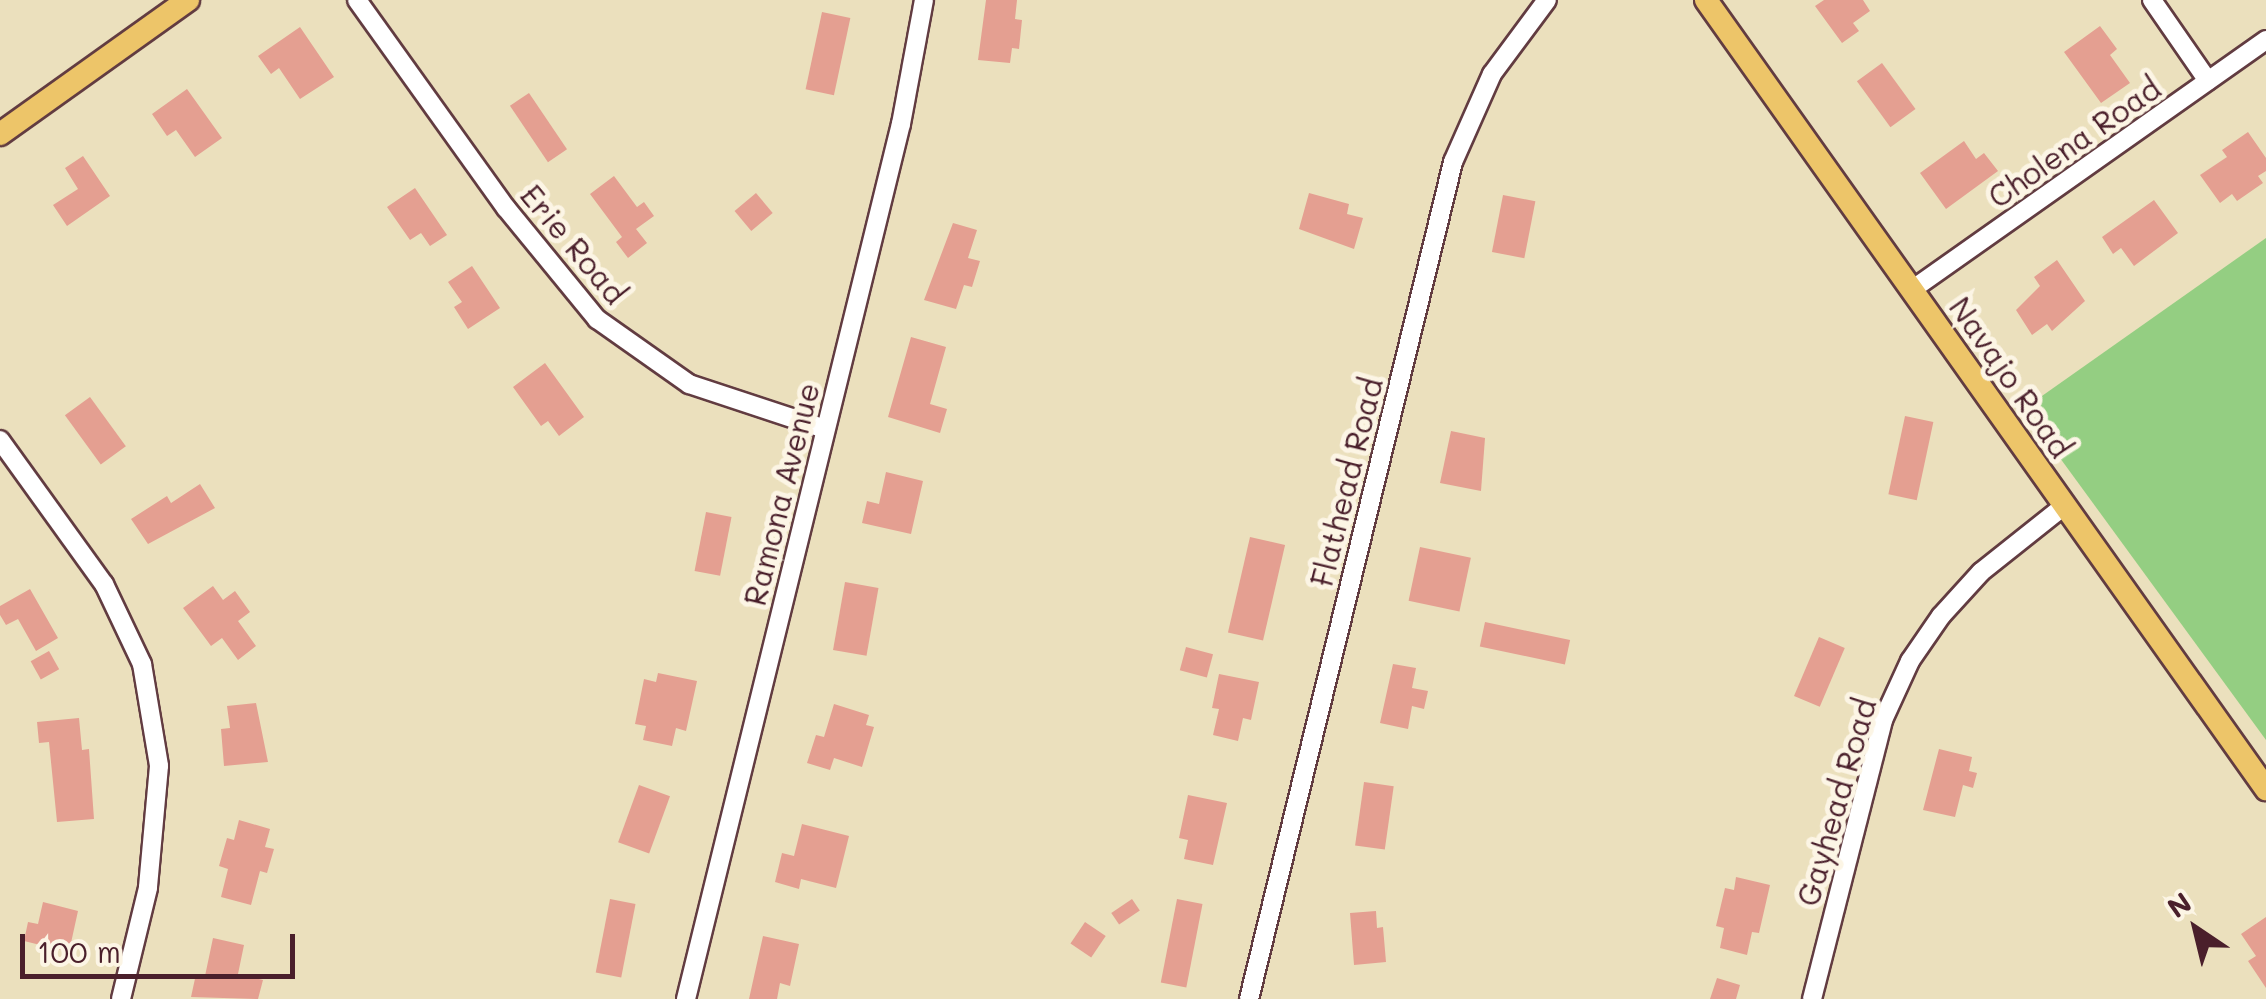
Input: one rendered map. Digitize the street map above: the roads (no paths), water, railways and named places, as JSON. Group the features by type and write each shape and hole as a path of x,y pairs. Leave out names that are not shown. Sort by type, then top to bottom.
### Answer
{"main road":[{"path":"0,134 188,0"},
{"name":"Navajo Road","path":"1706,0 2266,789"}],"street":[{"name":"Erie Road","path":"357,0 506,208 597,319 689,384 825,428"},
{"name":"Ramona Avenue","path":"686,999 901,124 924,0"},
{"name":"Flathead Road","path":"1250,999 1453,162 1492,74 1547,0"},
{"path":"2152,0 2208,81"},
{"name":"Cholena Road","path":"1914,289 2266,40"},
{"path":"0,440 104,584 142,664 160,766 148,888 121,999"},
{"name":"Gayhead Road","path":"1812,999 1883,720 1910,662 1941,616 1981,572 2064,506"}]}
